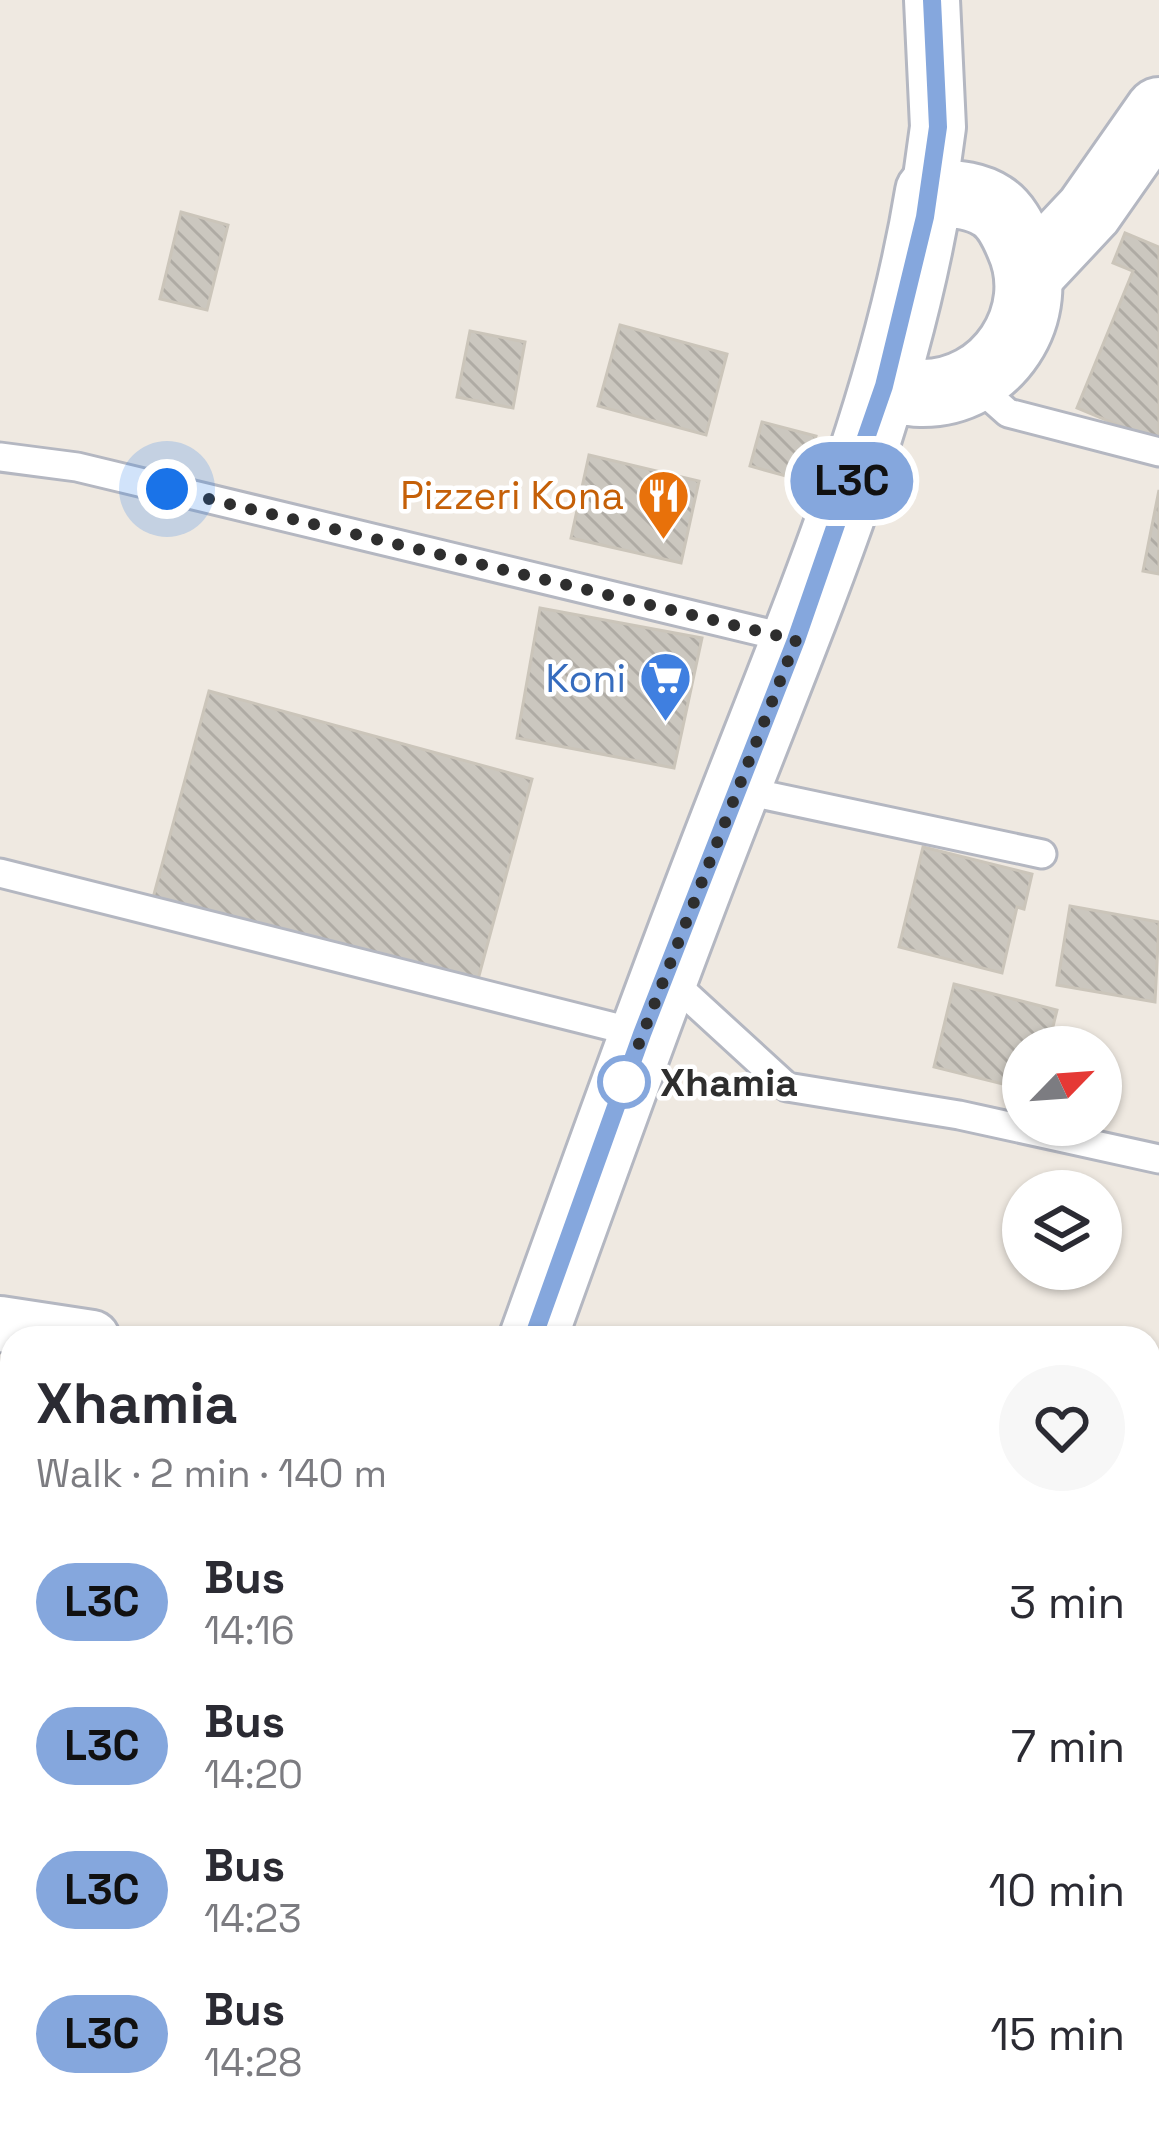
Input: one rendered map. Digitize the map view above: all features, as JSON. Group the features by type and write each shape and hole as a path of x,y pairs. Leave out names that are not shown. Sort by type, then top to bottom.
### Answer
{"main road":[{"path":"994,207 1068,185 1150,125"},
{"path":"1029,275 1089,212 1150,125"},
{"path":"536,1326 653,1004 796,640 884,386 929,192 966,195 994,207 1010,225 1029,275 1028,306 1018,334 1001,359 972,381 920,393 884,386"}],"street":[{"path":"929,192 938,127 932,0"}],"lane":[{"path":"972,381 1008,413 1159,452"},
{"path":"0,457 77,467 796,640"},
{"path":"736,789 1042,854"},
{"path":"0,873 653,1004 787,1087 959,1115 1159,1159"}],"building":[{"path":"181,212 228,225 207,310 160,299"},
{"path":"1125,233 1159,247 1159,442 1077,408 1133,271 1113,263"},
{"path":"620,325 727,354 706,435 598,406"},
{"path":"470,331 525,342 513,408 457,397"},
{"path":"762,422 816,436 804,481 750,466"},
{"path":"589,455 699,481 681,563 571,538"},
{"path":"1159,490 1159,574 1143,571"},
{"path":"540,608 702,638 674,768 517,738"},
{"path":"209,691 532,779 476,987 153,898"},
{"path":"923,847 1032,874 1024,909 1017,907 1002,973 899,947"},
{"path":"1070,906 1159,922 1155,1002 1057,985"},
{"path":"954,984 1057,1010 1053,1026 1002,1026 1002,1084 934,1067"}],"bus line":[{"name":"L3C","path":"537,1326 642,1034 796,640 884,386 925,217 938,127 932,0"}],"place":[{"name":"Pizzeri Kona","path":"663,541"},
{"name":"Koni","path":"665,724"},
{"name":"Xhamia","path":"624,1082"}],"route":[{"path":"167,489 796,640 624,1082"}]}
